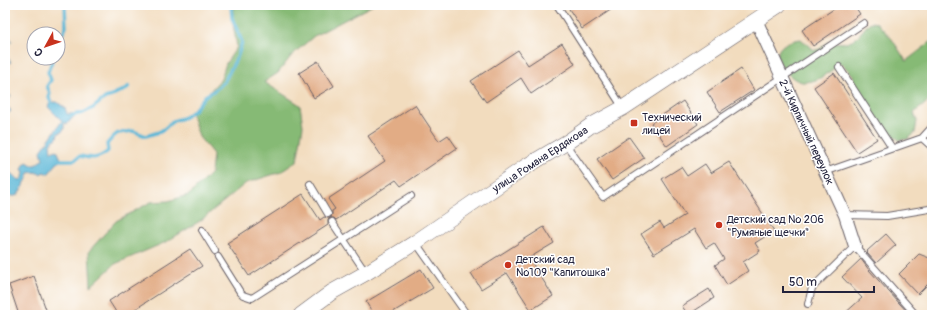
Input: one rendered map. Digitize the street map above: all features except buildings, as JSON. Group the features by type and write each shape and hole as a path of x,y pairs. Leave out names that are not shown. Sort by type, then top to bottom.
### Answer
{"street":[{"name":"улица Романа Ердякова","path":"301,315 332,292 416,242 525,167 590,126 622,108 779,5"},
{"name":"2-й Кирпичный переулок","path":"756,20 845,215 855,246"}],"lane":[{"path":"556,5 622,108"},
{"path":"565,143 603,197 864,23"},
{"path":"839,67 892,148"},
{"path":"826,172 922,138 932,127"},
{"path":"922,138 932,147"},
{"path":"310,184 328,214"},
{"path":"202,230 240,292 243,295 252,298 411,196"},
{"path":"845,215 887,216 929,209 932,207"},
{"path":"332,222 366,273"},
{"path":"416,242 467,315"},
{"path":"808,304 812,288 855,246 916,315"}],"green space":[{"path":"235,5 373,5 314,36 292,55 278,73 264,82 300,105 303,126 297,161 281,172 246,183 200,221 166,242 115,264 91,286 89,251 116,221 151,202 168,201 189,195 211,173 213,154 199,137 191,112 221,79 226,63 237,47 232,18"},
{"path":"870,22 877,23 892,39 906,61 932,41 932,98 914,113 917,121 915,133 908,139 899,140 884,128 868,109 855,86 853,75 841,63 821,78 801,82 791,77 779,62 778,52 782,46 788,42 801,39 815,50 820,49 828,42 847,43 854,40"}],"water":[{"path":"5,30 12,41 9,45 6,44 5,51"},
{"path":"5,55 11,62 6,71 8,87 6,94 11,96 6,105 11,111 5,117"},
{"path":"57,102 65,108 67,114 76,114 67,124 64,122 64,130 58,133 57,138 50,143 51,152 57,150 61,159 48,174 44,172 40,174 35,172 29,173 27,180 17,195 13,196 5,194 5,171 9,172 20,180 23,178 23,166 27,162 35,165 43,159 41,151 62,121 48,107 49,104"}],"waterway":[{"path":"65,5 66,26"},
{"path":"58,160 75,160 80,156 88,158 98,157 108,151 107,144 118,133 133,131 146,136 159,132 173,121 185,117 194,110 205,96 224,82 238,55 242,42 232,18 231,5"},
{"path":"50,66 48,72 51,80 47,86 50,93 49,98 53,107"},
{"path":"73,115 83,113 93,108 105,98 125,90 129,86"}],"place":[{"name":"Технический лицей","path":"634,123"},
{"name":"Детский сад № 206 \"Румяные щечки\"","path":"719,225"},
{"name":"Детский сад №109 \"Капитошка\"","path":"508,265"}]}
